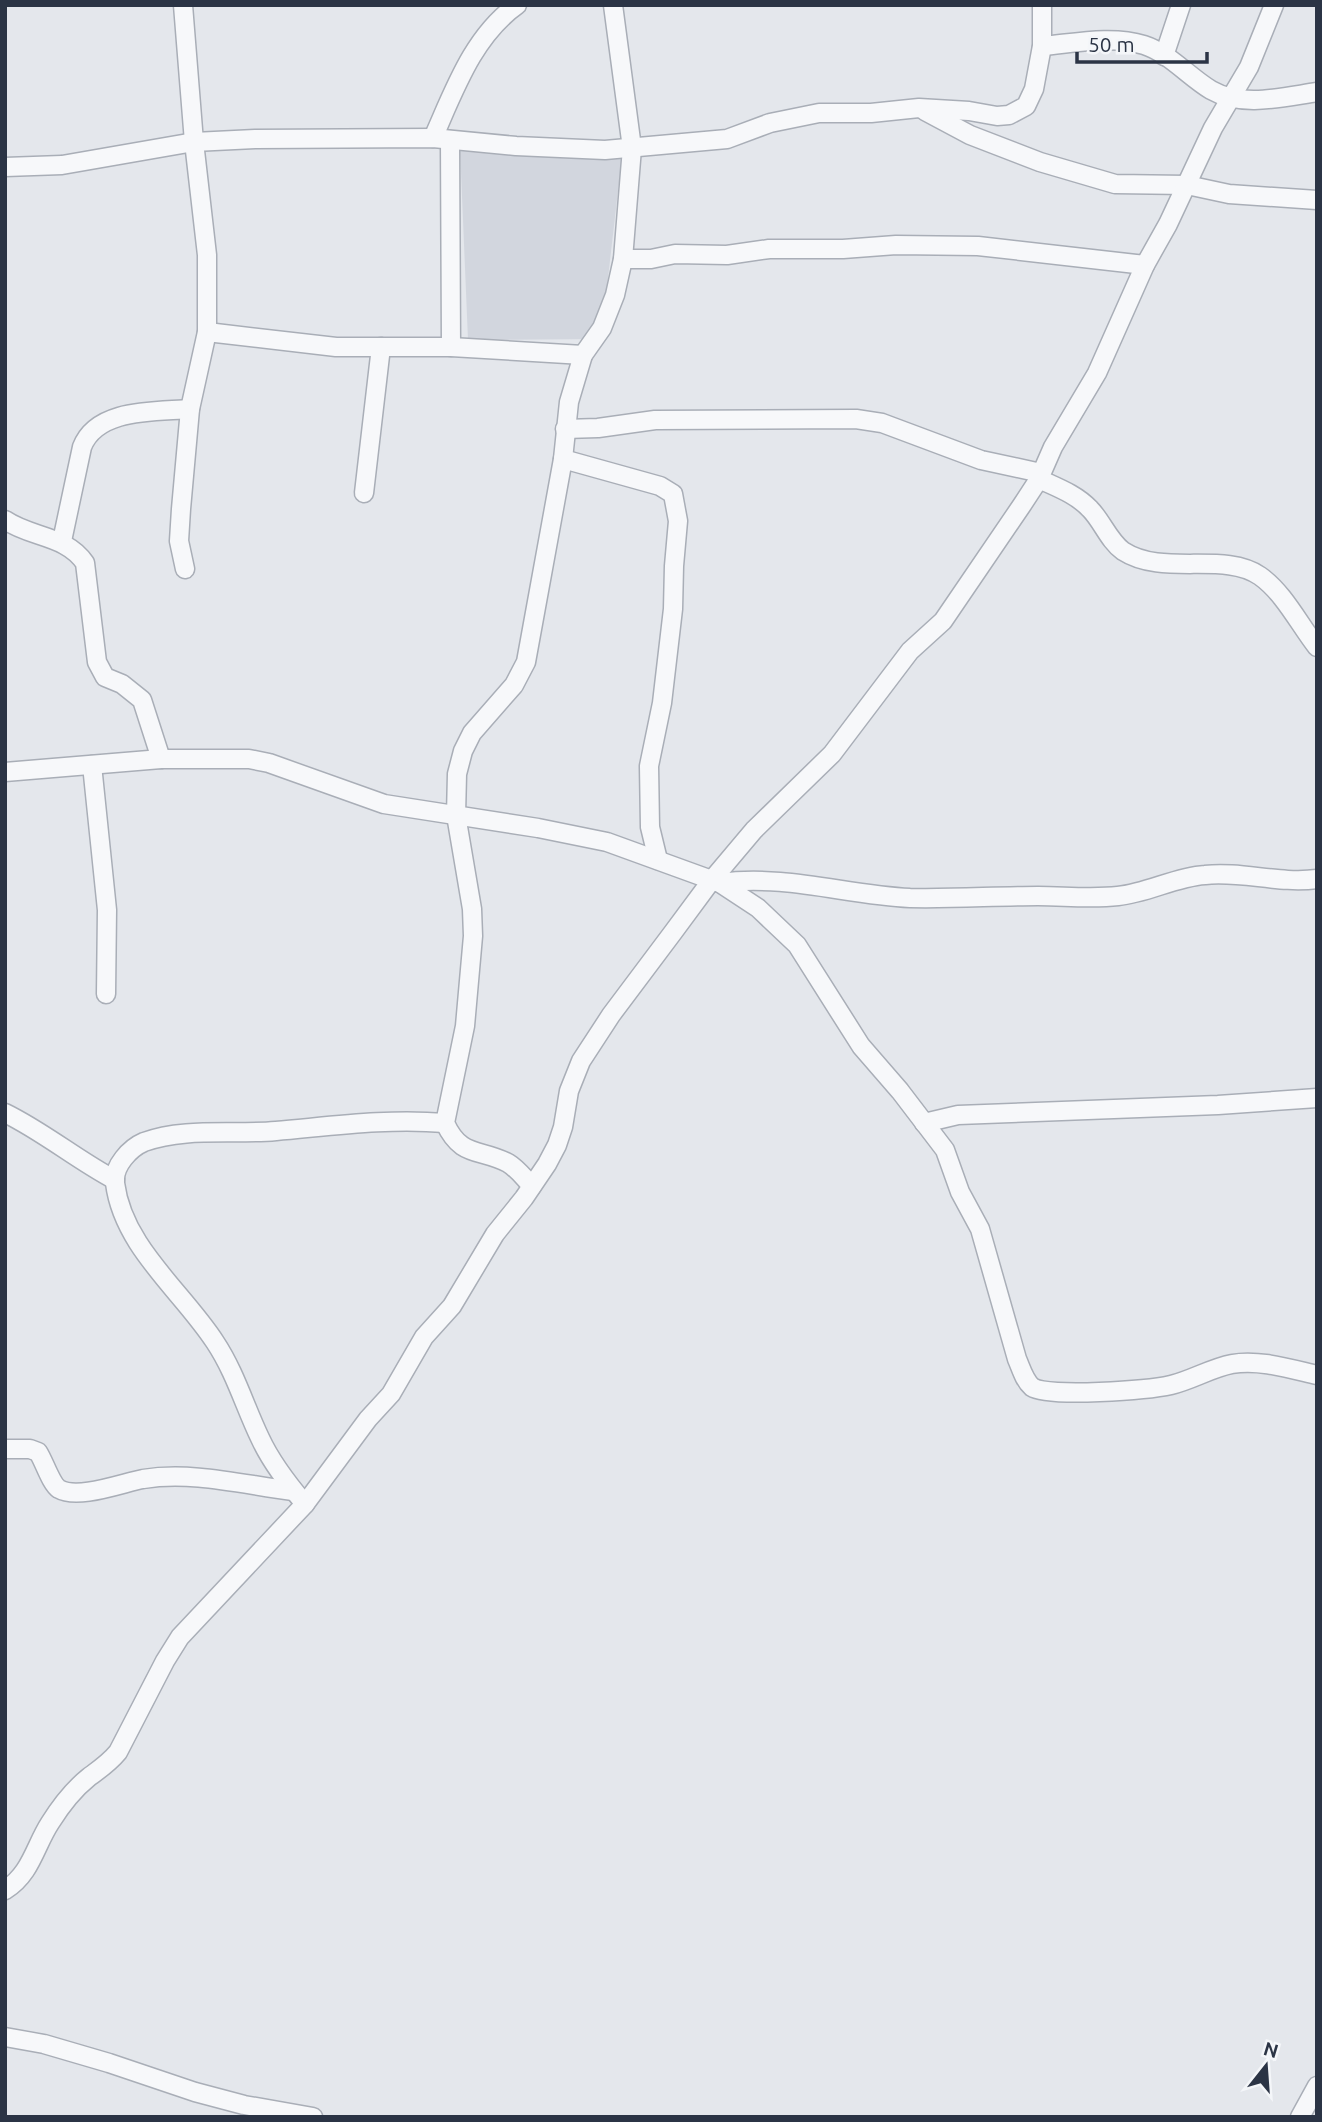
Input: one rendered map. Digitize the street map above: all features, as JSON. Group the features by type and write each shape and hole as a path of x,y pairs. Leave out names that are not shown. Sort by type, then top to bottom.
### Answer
{"street":[{"path":"183,5 194,142 208,255 207,332 190,409 179,541 185,569"},
{"path":"451,347 441,139 466,66 484,38 506,13 517,5"},
{"path":"532,1186 506,1162 468,1150 457,1143 445,1123 465,1026 474,936 456,815 457,774 463,751 472,733 514,685 526,662 563,458 569,402 583,355 602,328 615,295 623,259 632,148 613,5"},
{"path":"5,167 62,165 194,142 256,139 441,139 605,150 727,139 770,123 819,113 871,113 919,108 969,111 997,116 1027,106 1034,89 1042,46 1042,5"},
{"path":"1164,56 1181,5"},
{"path":"5,1890 22,1875 50,1823 77,1788 109,1763 118,1752 164,1661 180,1637 391,1394 424,1337 452,1306 495,1234 547,1164 563,1127 569,1091 581,1061 611,1015 754,830 832,754 909,652 943,621 1040,476 1053,447 1097,373 1213,128 1250,67 1274,5"},
{"path":"1042,46 1127,41 1147,46 1211,90 1232,98 1283,97 1317,92"},
{"path":"919,108 970,135 1040,162 1115,184 1187,185 1229,194 1317,200"},
{"path":"623,259 675,254 727,255 769,249 843,249 896,244 978,246 1146,265"},
{"path":"207,332 336,347 451,347 583,355"},
{"path":"363,493 381,347"},
{"path":"62,541 82,447 89,434 106,421 190,409"},
{"path":"565,429 598,428 655,420 856,419 881,422 981,460 1040,476 1088,507 1122,550 1141,558 1170,564 1226,565 1258,575 1290,609 1317,647"},
{"path":"563,458 660,486 673,495 678,521 673,609 662,703 649,766 650,827 658,860"},
{"path":"5,520 24,530 62,541 79,554 85,563 97,662 106,677 122,684 142,700 161,759"},
{"path":"5,772 161,759 248,759 269,763 384,804 607,842 716,882 758,908 797,945 861,1046 946,1150 960,1192 980,1229 1017,1359 1024,1377 1033,1387 1047,1392 1151,1388 1191,1379 1231,1364 1250,1362 1317,1375"},
{"path":"92,765 107,910 106,994"},
{"path":"716,882 744,880 799,883 840,891 908,898 971,899 1118,896 1209,874 1290,881 1317,879"},
{"path":"911,1107 958,1115 1218,1105 1317,1098"},
{"path":"5,1113 48,1138 83,1163 115,1180"},
{"path":"924,1124 958,1115"},
{"path":"299,1498 262,1441 217,1345 203,1324 170,1286 124,1219 115,1180 119,1166 130,1150 146,1142 174,1136 412,1120 445,1123"},
{"path":"5,1449 30,1449 38,1452 55,1486 64,1491 80,1493 145,1479 178,1476 217,1479 299,1498"},
{"path":"5,2037 83,2055 195,2092 244,2105 313,2117"},
{"path":"1300,2117 1317,2086"}],"shaded area":[{"path":"460,148 622,156 601,339 468,340"}]}
